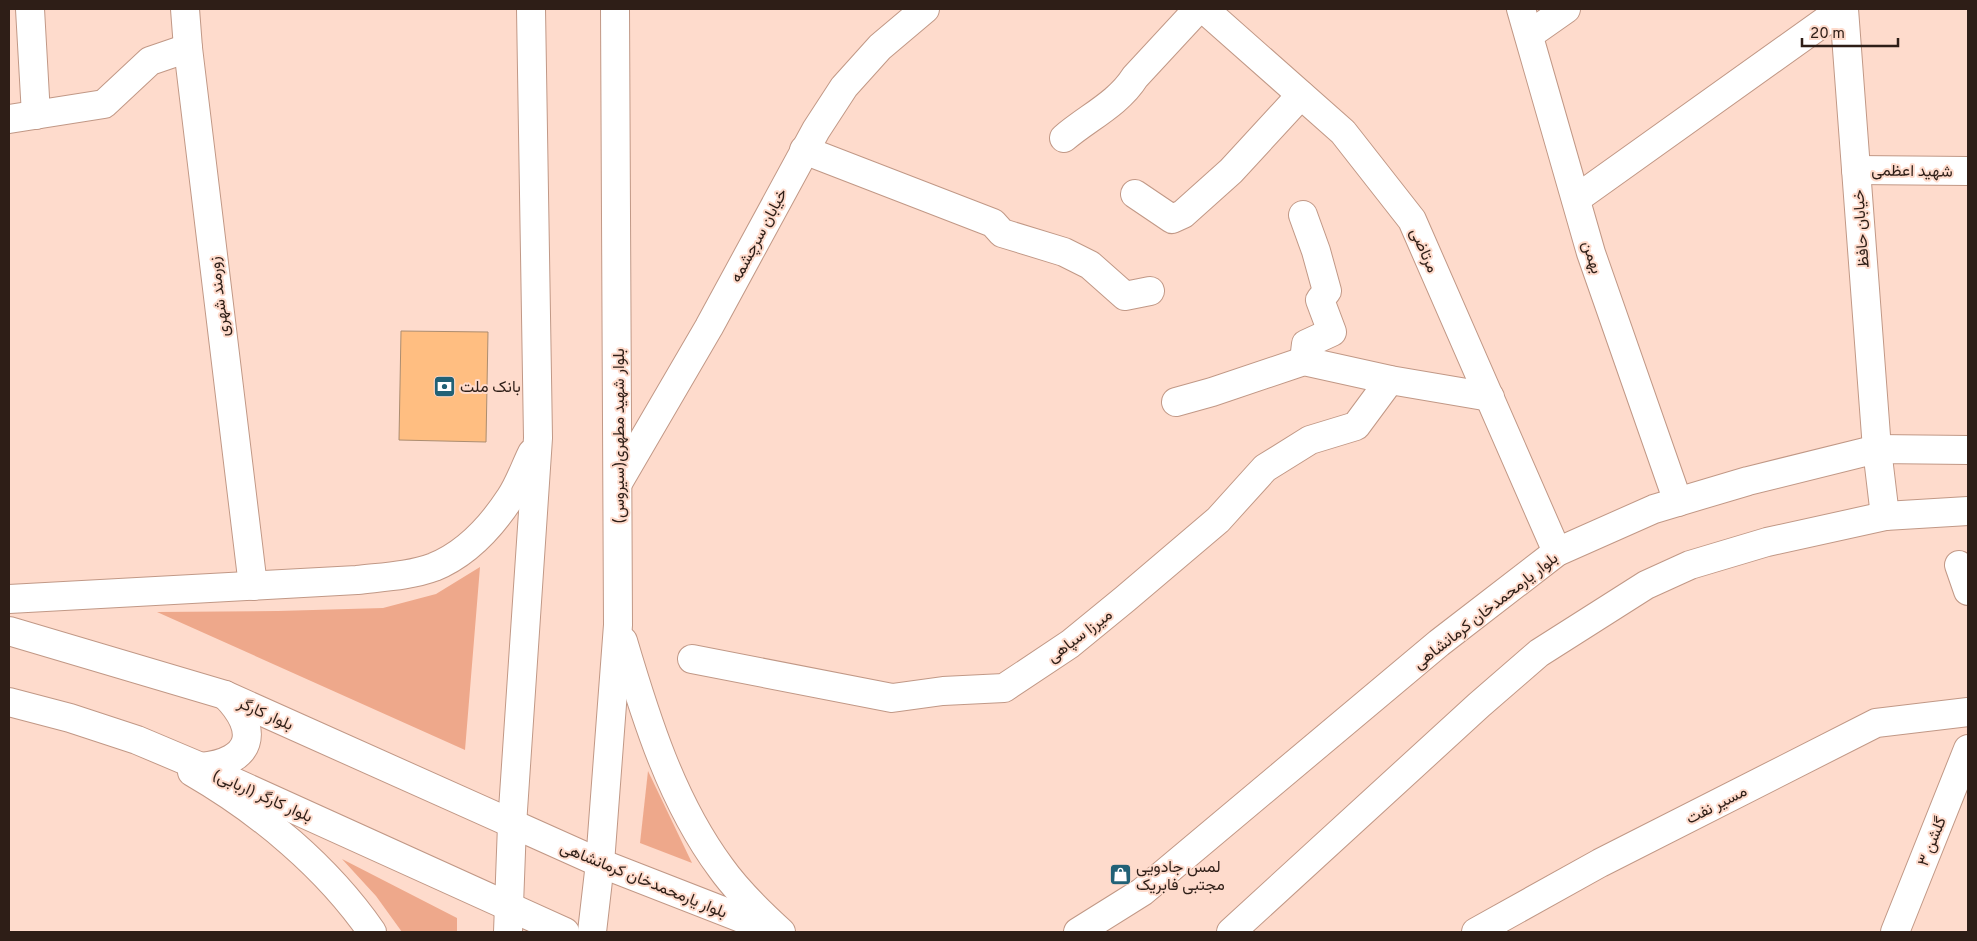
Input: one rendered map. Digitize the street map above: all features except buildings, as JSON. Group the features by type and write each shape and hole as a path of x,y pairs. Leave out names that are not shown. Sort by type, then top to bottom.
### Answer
{"main road":[{"path":"30,9 36,115"},
{"name":"زورمند شهری","path":"186,9 188,48 253,586"},
{"path":"531,9 538,438 512,825 509,919 565,932"},
{"name":"بلوار شهید مطهری(سیروس)","path":"592,932 600,863 618,625 614,9"},
{"path":"1064,138 1081,123 1091,120 1129,86 1134,77 1198,9"},
{"name":"مرتاضی","path":"1204,9 1343,132 1412,220 1557,552"},
{"name":"بهمن","path":"1521,9 1591,253 1678,502"},
{"path":"1529,35 1566,9"},
{"path":"1576,199 1843,9"},
{"name":"خیابان حافظ","path":"1843,9 1877,449 1885,516"},
{"name":"خیابان سرچشمه","path":"618,482 709,327 804,150 844,87 880,47 918,10"},
{"path":"9,119 104,104 150,61 188,48"},
{"path":"1135,194 1172,220 1183,214 1231,171 1302,95"},
{"path":"804,150 993,223 1002,233 1064,252 1090,265 1125,296 1150,291"},
{"name":"شهید اعظمی","path":"1856,170 1968,171"},
{"path":"1302,215 1316,251 1327,291 1320,300 1332,332 1306,344 1304,361"},
{"path":"1176,402 1304,361 1390,380 1490,397"},
{"name":"میرزا سپاهی","path":"692,659 892,698 944,690 1004,688 1070,644 1126,600 1218,520 1265,468 1310,440 1356,426 1390,380"},
{"path":"9,599 357,580 393,576 433,567 460,552 487,529 511,497 538,438"},
{"name":"بلوار یارمحمدخان کرمانشاهی","path":"1078,932 1142,892 1439,643 1557,552 1654,509 1748,481 1877,449 1968,450"},
{"path":"1231,932 1479,704 1539,653 1646,585 1690,565 1767,542 1885,516 1968,511"},
{"path":"1959,565 1968,591"},
{"path":"618,625 651,728 669,774 698,833 720,867 736,887 780,932"},
{"name":"بلوار کارگر","path":"9,631 225,695 512,825"},
{"path":"200,767 227,762 235,757 243,748 247,734 245,722 238,709 225,695"},
{"name":"بلوار کارگر (اربابی)","path":"9,702 70,718 137,740 200,767 509,919"},
{"name":"مسیر نفت","path":"1476,932 1600,863 1876,723 1968,712"},
{"path":"137,740 199,776 272,827 336,886 372,932"},
{"name":"گلشن ۳","path":"1894,932 1968,749"},
{"name":"بلوار یارمحمدخان کرمانشاهی","path":"512,825 600,863 777,932"}],"shaded area":[{"path":"480,567 465,750 157,612 383,608 436,594"},
{"path":"648,771 692,863 640,843"},
{"path":"342,859 457,918 457,932 402,932 376,896"}],"place":[{"name":"بانک ملت","path":"444,386"},
{"name":"لمس جادویی مجتبی فابریک","path":"1120,875"}]}
